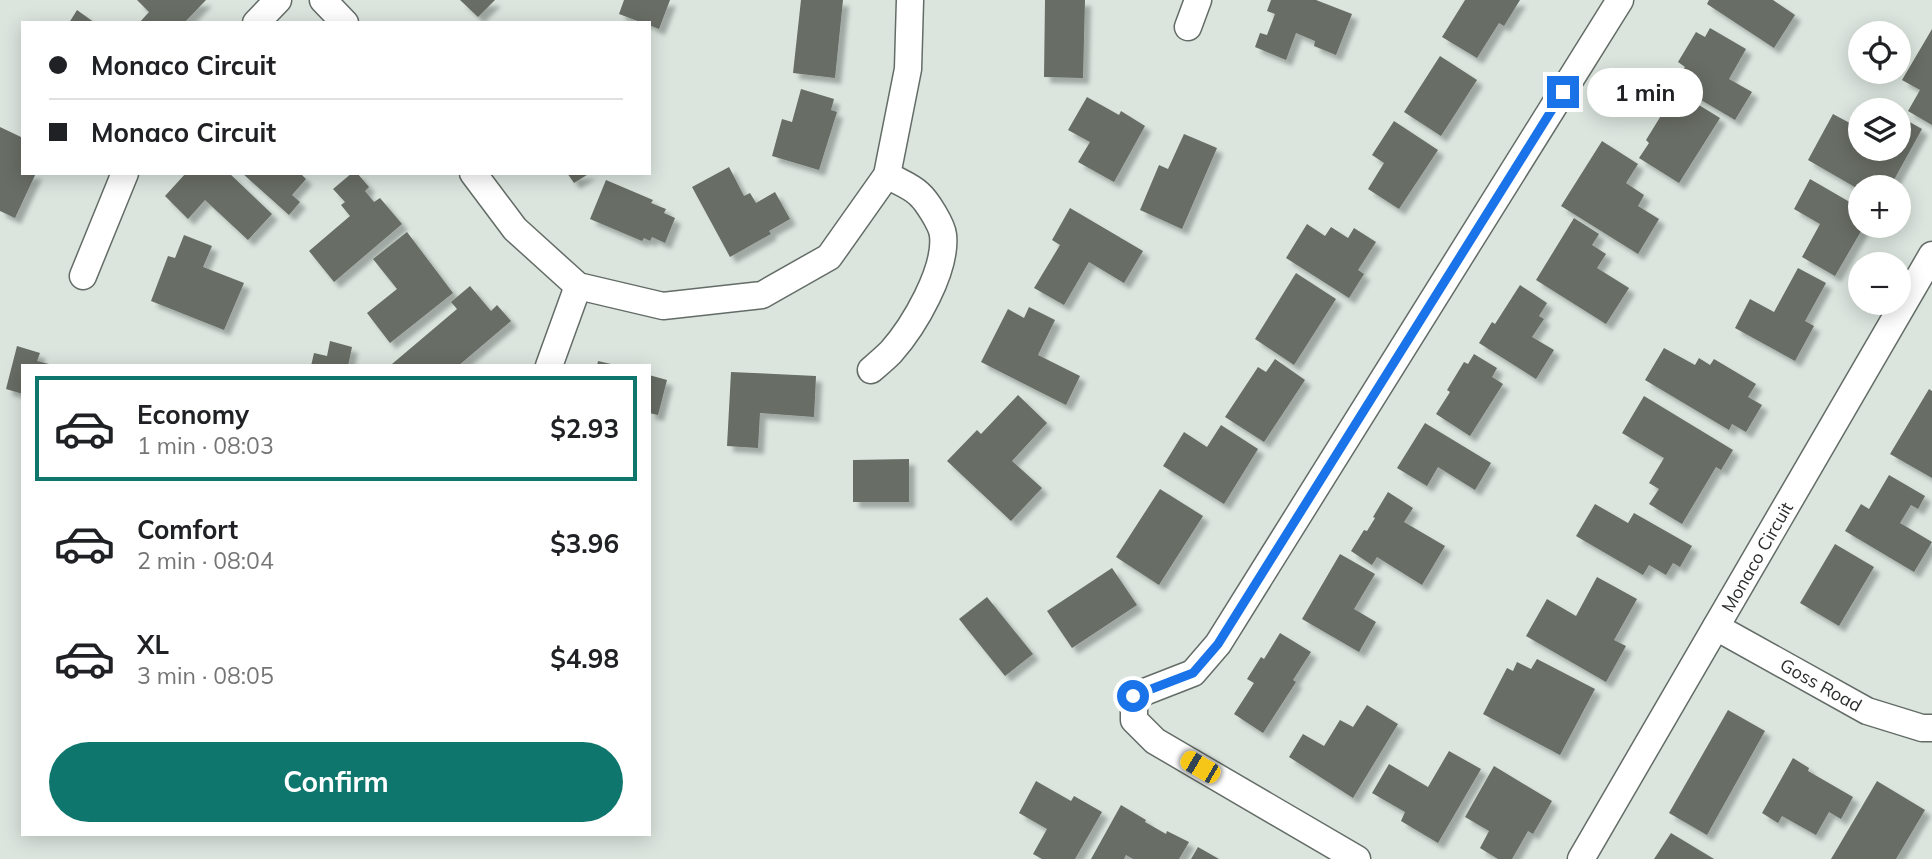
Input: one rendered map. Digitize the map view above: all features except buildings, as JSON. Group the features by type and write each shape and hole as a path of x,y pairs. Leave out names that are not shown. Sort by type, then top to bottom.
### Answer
{"street":[{"path":"258,21 278,0"},
{"path":"323,0 343,21"},
{"path":"474,175 514,229 578,286 663,306 762,295 829,257 887,175 908,69 910,0"},
{"path":"1188,27 1198,0"},
{"path":"1357,859 1155,741 1133,720 1133,696 1193,673 1218,644 1620,0"},
{"path":"83,276 124,175"},
{"path":"871,370 891,352 932,289 943,245 943,234 919,193 887,175"},
{"name":"Monaco Circuit","path":"1581,859 1932,255"},
{"path":"550,364 578,286"},
{"name":"Goss Road","path":"1716,627 1867,711 1922,728 1932,728"}],"route":[{"path":"1133,696 1193,673 1218,644 1563,92"}]}
